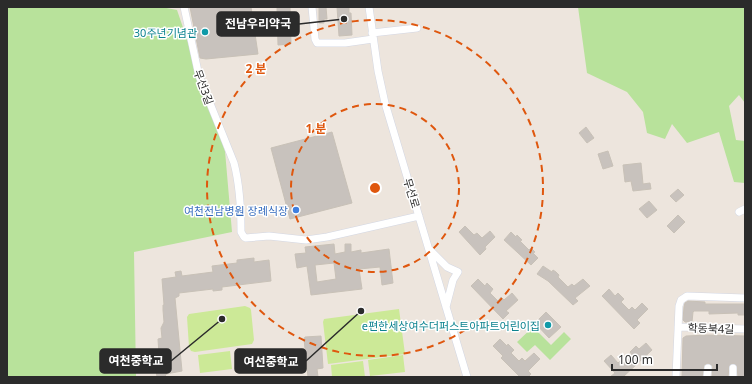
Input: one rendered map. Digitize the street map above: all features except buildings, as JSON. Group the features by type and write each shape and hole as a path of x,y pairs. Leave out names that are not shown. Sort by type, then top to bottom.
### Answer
{"street":[{"name":"무선3길","path":"184,7 201,82 234,163 239,189 241,232 244,237 269,236 306,240 327,237 419,216"},
{"path":"312,7 315,39 317,43 345,43 372,36 417,28"},
{"name":"무선로","path":"369,7 378,71 386,103 466,377"},
{"path":"429,249 447,267 458,272 453,280 446,308"},
{"name":"학동북4길","path":"676,377 679,304 686,297 745,298"},
{"name":"학동북4길","path":"678,327 745,329"},
{"path":"708,368 708,377"},
{"path":"733,368 733,377"}],"green space":[{"path":"7,7 161,7 177,10 225,151 232,232 134,252 136,377 7,377"},
{"path":"578,7 745,7 745,103 739,95 729,106 736,140 745,141 745,183 734,182 719,132 687,143 672,124 665,139 647,133 643,112 627,92 587,73"},
{"path":"245,306 251,310 254,340 252,344 195,352 191,351 189,347 187,317 189,314"},
{"path":"399,309 405,354 328,364 323,322 324,319"},
{"path":"533,327 551,345 564,332 571,339 550,360 535,345 527,352 517,342"},
{"path":"230,351 232,369 200,373 198,355"},
{"path":"403,355 405,372 370,376 368,360"},
{"path":"363,361 365,377 332,377 331,365"}],"place":[{"name":"전남우리약국","path":"344,19"},
{"name":"30주년기념관","path":"205,32"},
{"name":"여천전남병원 장례식장","path":"296,210"},
{"name":"여선중학교","path":"361,311"},
{"name":"여천중학교","path":"222,319"},
{"name":"e편한세상여수더퍼스트아파트어린이집","path":"548,325"}]}
